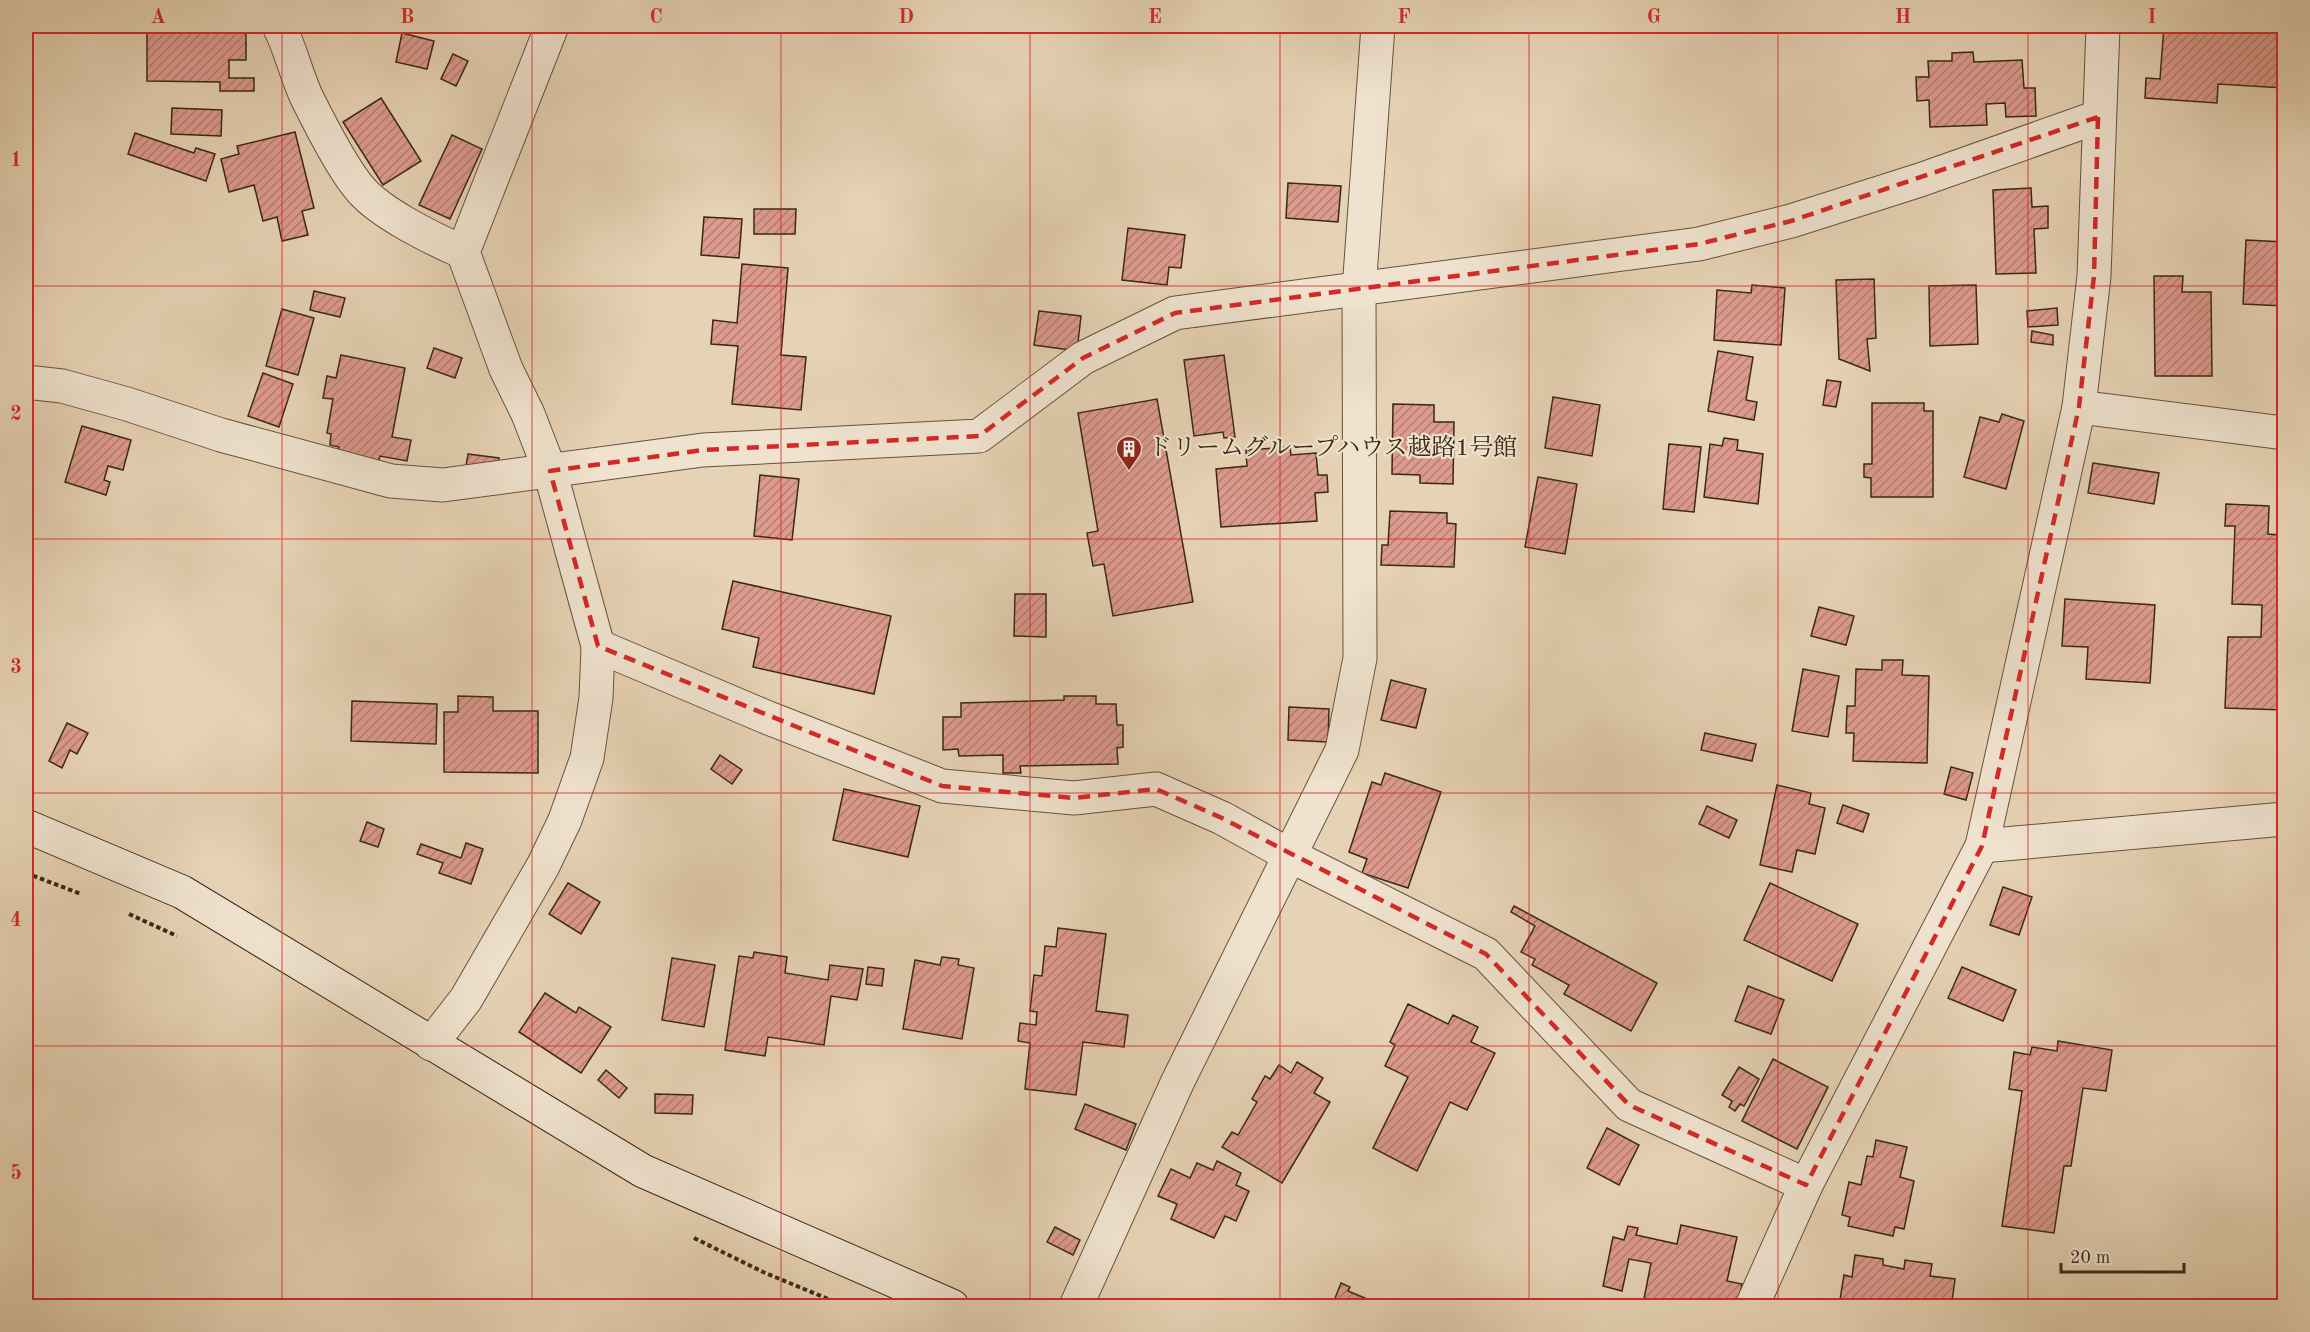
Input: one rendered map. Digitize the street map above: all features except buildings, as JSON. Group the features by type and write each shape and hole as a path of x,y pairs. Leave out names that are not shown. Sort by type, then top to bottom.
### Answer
{"street":[{"path":"279,26 289,44 306,97 361,190 436,241 463,252"},
{"path":"431,1044 466,999 543,866 565,820 587,758 596,698 598,646 550,471 528,414 506,369 463,252 552,26"},
{"path":"1076,1306 1178,1081 1342,750 1360,658 1359,290 1377,26"},
{"path":"1752,1306 1806,1185 1982,846 2079,407 2094,276 2103,26"},
{"path":"26,382 62,386 221,435 391,481 443,485 703,450 980,436 1083,358 1175,313 1698,244 1791,221 2098,117"},
{"path":"2079,407 2284,433"},
{"path":"598,646 766,717 942,786 1074,798 1156,789 1222,818 1289,855 1486,954 1629,1105 1806,1185"},
{"path":"1982,846 2284,819"},
{"path":"26,826 182,892 643,1171 952,1306"}],"highlighted area":[{"path":"2098,117 2094,276 2079,407 1982,846 1806,1185 1629,1105 1486,954 1222,818 1156,789 1074,798 942,786 598,646 550,471 703,450 979,436 1083,358 1175,313 1699,244 1791,221"}],"place":[{"name":"ドリームグループハウス越路1号館","path":"1129,472"}]}
